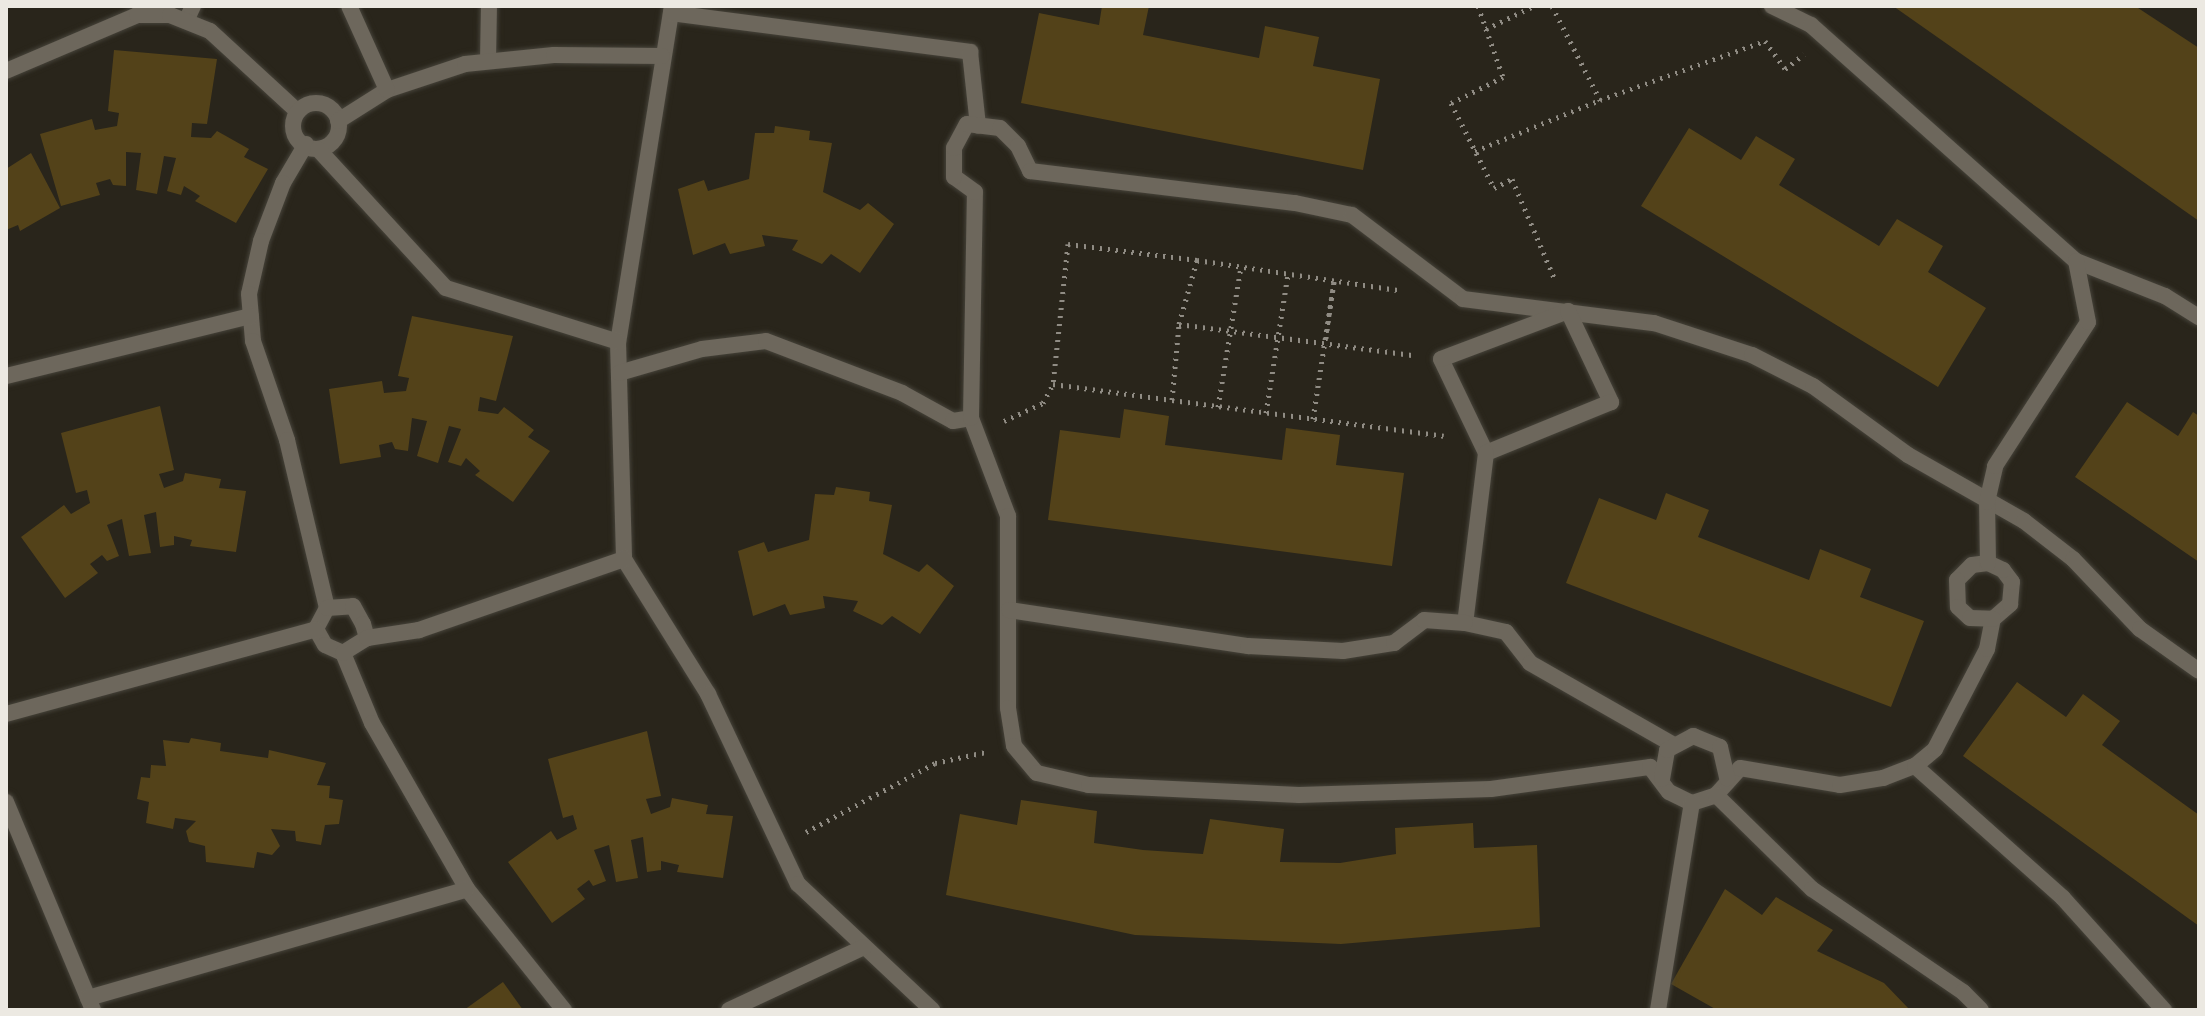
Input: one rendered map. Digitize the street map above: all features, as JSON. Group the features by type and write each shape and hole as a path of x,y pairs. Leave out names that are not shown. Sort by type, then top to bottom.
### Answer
{"lane":[{"path":"349,6 387,90"},
{"path":"488,61 489,6"},
{"path":"1772,6 1825,37 2076,261 2165,296 2199,317"},
{"path":"932,1010 798,884 708,694 624,559 618,342 671,9 970,52 978,126"},
{"path":"6,71 137,15 189,13 296,110 295,134 312,147 446,288 618,342"},
{"path":"338,121 387,90 488,61 554,55 662,56"},
{"path":"6,714 316,629 327,608 287,440 253,341 249,294 261,241 283,183 312,147 333,143 338,121 335,112 319,103 296,110"},
{"path":"1656,773 1491,789 1299,795 1089,785 1037,773 1014,746 1008,708 1008,516 971,418 975,192 954,177 954,148 967,124 1000,128 1018,146 1030,171 1352,215 1463,299 1654,323 1752,355 1813,386 1908,455 2024,521 2073,559 2140,629 2199,671"},
{"path":"1988,563 1987,502 1995,466 2011,434 2088,322 2076,261"},
{"path":"1465,623 1483,447 1441,359 1568,311"},
{"path":"1483,447 1611,402 1568,311"},
{"path":"6,376 251,316"},
{"path":"619,373 702,349 766,341 902,393 953,421 971,418"},
{"path":"343,653 367,638 419,630 624,559"},
{"path":"1988,563 2003,570 2013,589 2007,609 1993,619 1970,618 1955,598 1962,572 1988,563"},
{"path":"327,608 353,606 367,638"},
{"path":"1009,610 1248,646 1343,651 1394,643 1424,620 1465,623 1506,632 1530,663 1668,750"},
{"path":"1731,769 1840,785 1883,778 1915,766 1935,749 1954,717 1987,649 1993,619"},
{"path":"316,629 325,645 343,653 372,723 467,889 564,1010"},
{"path":"1656,773 1668,750 1701,737 1720,747 1731,769"},
{"path":"1915,766 2063,898 2164,1010"},
{"path":"1656,773 1669,792 1692,803 1716,795 1731,769"},
{"path":"1716,795 1812,889 1963,992 1981,1010"},
{"path":"6,802 91,1004 467,889"},
{"path":"1658,1010 1692,803"},
{"path":"729,1010 864,947"}],"path":[{"path":"1478,6 1503,77 1451,103 1494,188 1512,179 1568,311"},
{"path":"1486,29 1534,6"},
{"path":"1552,6 1600,100"},
{"path":"1475,151 1600,100 1765,41 1785,69 1825,37"},
{"path":"971,418 998,422 1019,418 1043,403 1053,384 1068,244 1406,291"},
{"path":"1172,400 1179,324 1197,260"},
{"path":"1218,407 1241,266"},
{"path":"1266,413 1288,274"},
{"path":"1325,344 1334,281"},
{"path":"1313,419 1334,281"},
{"path":"1179,324 1441,359"},
{"path":"1053,384 1313,419 1483,447"},
{"path":"782,850 821,820 935,763 1014,746"}],"building":[{"path":"1102,6 1149,6 1143,35 1259,58 1265,26 1319,37 1313,66 1380,79 1363,170 1021,103 1039,13 1099,25"},
{"path":"1893,6 2135,6 2199,48 2199,221"},
{"path":"114,50 217,59 207,124 192,123 191,137 211,138 217,131 249,149 244,157 268,169 236,223 195,201 200,196 184,186 181,195 167,191 176,158 164,156 157,194 136,190 141,153 126,152 126,186 113,185 110,179 96,183 100,195 61,206 40,134 92,119 95,130 117,126 119,113 108,111"},
{"path":"775,126 810,131 809,140 832,143 823,192 860,210 868,203 894,224 860,273 831,254 822,264 792,250 798,240 762,235 765,246 730,254 725,243 693,255 678,189 704,180 708,191 749,179 755,133 774,133"},
{"path":"1689,128 1741,160 1756,136 1795,159 1779,185 1879,246 1897,219 1943,246 1928,272 1986,308 1938,387 1641,206"},
{"path":"31,153 60,208 20,231 18,225 6,230 6,169"},
{"path":"412,316 513,336 496,401 480,397 478,411 498,414 504,407 534,430 528,437 550,451 513,502 475,475 480,471 466,458 461,466 448,462 461,429 449,426 438,463 417,456 427,421 412,418 408,451 395,449 392,442 379,445 381,457 340,464 329,389 382,381 384,393 406,391 409,378 398,376"},
{"path":"2127,402 2178,436 2193,412 2199,416 2199,562 2075,477"},
{"path":"160,406 174,470 159,474 164,488 183,481 185,473 221,479 219,488 246,491 236,552 190,546 192,540 174,536 174,545 160,547 156,512 144,515 151,553 129,556 122,519 107,525 119,556 107,561 102,555 90,564 98,573 65,598 21,537 64,505 71,514 90,503 87,490 76,493 61,433"},
{"path":"1124,409 1169,416 1165,445 1282,460 1286,428 1340,435 1336,465 1404,473 1392,566 1048,520 1060,430 1120,438"},
{"path":"836,487 870,492 869,501 892,505 883,554 919,572 927,564 954,586 920,634 892,616 882,625 853,611 858,601 823,596 825,608 790,615 785,604 753,616 738,551 764,542 768,552 809,540 815,494 834,495"},
{"path":"1666,493 1709,510 1698,537 1809,580 1820,549 1871,569 1860,597 1924,621 1891,707 1566,583 1599,498 1656,520"},
{"path":"2017,682 2066,717 2083,694 2120,721 2102,745 2199,815 2199,926 1963,756"},
{"path":"647,731 661,796 646,799 651,814 670,807 672,798 708,805 706,814 733,816 723,878 677,872 679,865 661,861 661,870 647,872 643,837 631,840 638,878 616,882 609,845 594,850 606,881 593,886 589,880 577,889 585,899 552,923 508,862 551,831 557,840 577,829 573,815 563,818 548,759"},
{"path":"191,738 221,743 220,751 268,758 269,750 326,763 317,785 330,786 329,798 343,800 339,824 325,825 321,845 296,841 295,831 271,829 280,846 272,855 257,852 254,868 206,862 205,846 189,842 186,831 196,821 175,818 173,829 146,823 149,802 137,799 141,777 150,778 151,765 166,766 163,740 189,743"},
{"path":"1021,800 1097,811 1094,843 1143,850 1203,854 1210,819 1284,829 1280,862 1340,863 1396,854 1395,828 1473,823 1474,848 1537,845 1540,927 1341,944 1135,935 946,895 960,814 1017,825"},
{"path":"1725,889 1762,915 1776,897 1833,930 1817,951 1884,983 1910,1010 1717,1010 1671,984"},
{"path":"503,982 523,1010 464,1010"}]}
